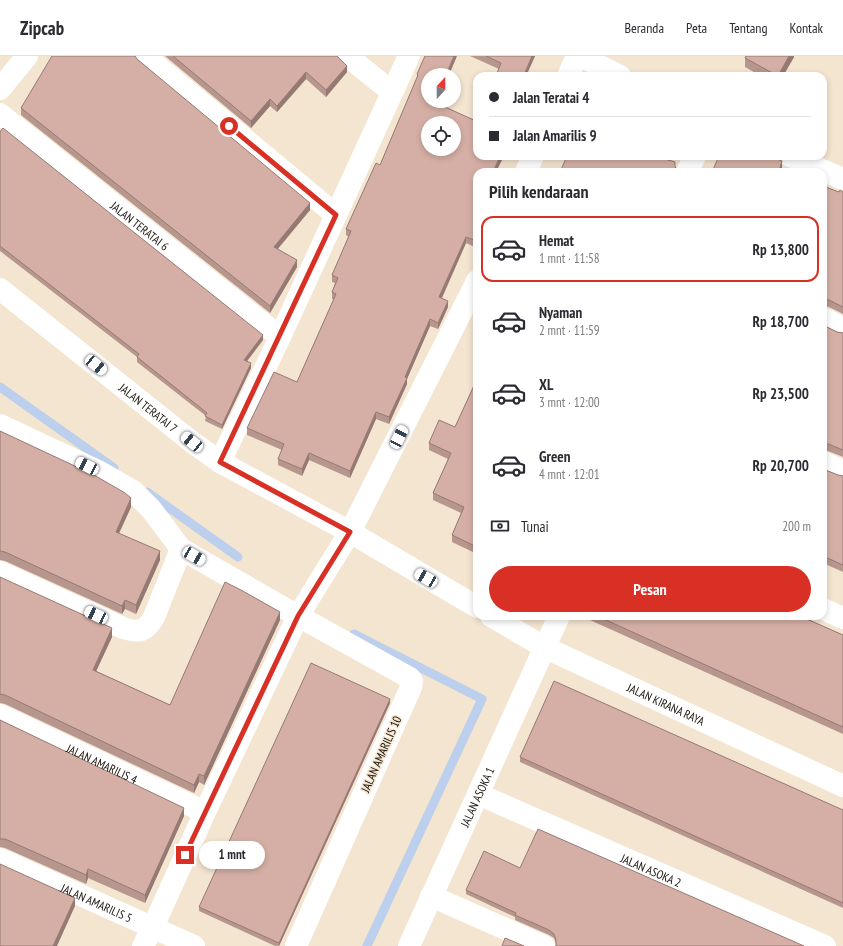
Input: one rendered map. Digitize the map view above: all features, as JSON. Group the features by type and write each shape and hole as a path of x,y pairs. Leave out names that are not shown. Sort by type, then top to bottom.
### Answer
{"street":[{"path":"0,89 27,56"},
{"path":"146,56 336,215"},
{"path":"347,56 392,92"},
{"path":"220,462 280,337 409,56"},
{"path":"570,72 577,56"},
{"path":"580,56 612,72"},
{"name":"JALAN TERATAI 6","path":"0,114 280,337"},
{"path":"799,160 818,168"},
{"path":"827,172 843,179"},
{"name":"JALAN TERATAI 7","path":"0,288 192,442 220,462 350,532"},
{"path":"143,946 298,616 350,532 473,289"},
{"path":"827,320 843,328"},
{"path":"0,425 100,472 133,491 151,509 181,549 298,616"},
{"path":"827,464 843,472"},
{"path":"350,532 473,605"},
{"path":"0,572 123,628 132,631 141,631 148,627 154,617 181,549"},
{"path":"827,611 843,618"},
{"name":"JALAN AMARILIS 10","path":"296,946 412,682 410,678 298,616"},
{"name":"JALAN KIRANA RAYA","path":"499,620 544,647 843,786"},
{"name":"JALAN ASOKA 1","path":"409,946 557,620"},
{"name":"JALAN AMARILIS 4","path":"0,715 205,812"},
{"name":"JALAN ASOKA 2","path":"478,794 825,946"},
{"name":"JALAN AMARILIS 5","path":"0,859 194,946"},
{"path":"431,896 544,946"}],"building":[{"path":"52,56 135,56 310,203 274,247 297,260 270,306 21,108"},
{"path":"173,56 337,56 347,66 326,90 306,72 277,106 270,99 251,121"},
{"path":"425,56 454,56 449,68 421,68 421,108 447,108 473,120 473,160 498,160 495,168 473,168 473,240 466,237 439,297 448,301 438,323 430,319 405,377 407,378 389,417 376,412 350,471 309,453 302,469 278,459 284,444 247,428 274,372 297,382 336,294 332,292 338,278 332,275 351,231 346,229 376,163 380,165"},
{"path":"486,56 532,56 525,72 498,72 501,63"},
{"path":"746,56 789,56 780,72 771,72 745,58"},
{"path":"3,128 263,335 244,360 251,363 222,425 205,416 207,413 137,357 139,354 0,246 0,132"},
{"path":"565,160 668,160 675,162 676,168 562,168"},
{"path":"717,160 782,161 780,168 714,168"},
{"path":"827,188 843,192 843,307 827,300"},
{"path":"827,327 843,333 843,450 828,444"},
{"path":"473,388 473,545 452,535 464,507 433,493 451,453 429,443 439,420 455,427"},
{"path":"0,431 94,475 131,498 116,532 160,551 136,605 125,600 122,606 0,551"},
{"path":"827,471 843,476 843,565 827,558"},
{"path":"0,577 112,628 93,670 170,705 225,582 280,612 204,776 199,774 194,785 5,695 0,694"},
{"path":"606,620 809,620 843,635 843,727"},
{"path":"311,663 390,699 279,943 199,907"},
{"path":"554,681 843,810 843,903 520,757"},
{"path":"0,720 184,808 145,895 88,869 86,875 5,839 0,839"},
{"path":"538,829 804,946 556,946 554,934 549,930 515,915 516,913 466,890 484,851 520,868"},
{"path":"0,864 75,898 53,946 0,946"},
{"path":"505,938 524,946 502,946"}],"waterway":[{"path":"0,387 114,468"},
{"path":"147,492 238,557"},
{"path":"354,634 482,699 367,946"}],"route":[{"path":"185,855 298,616 350,532 220,462 336,215 229,126"}]}
